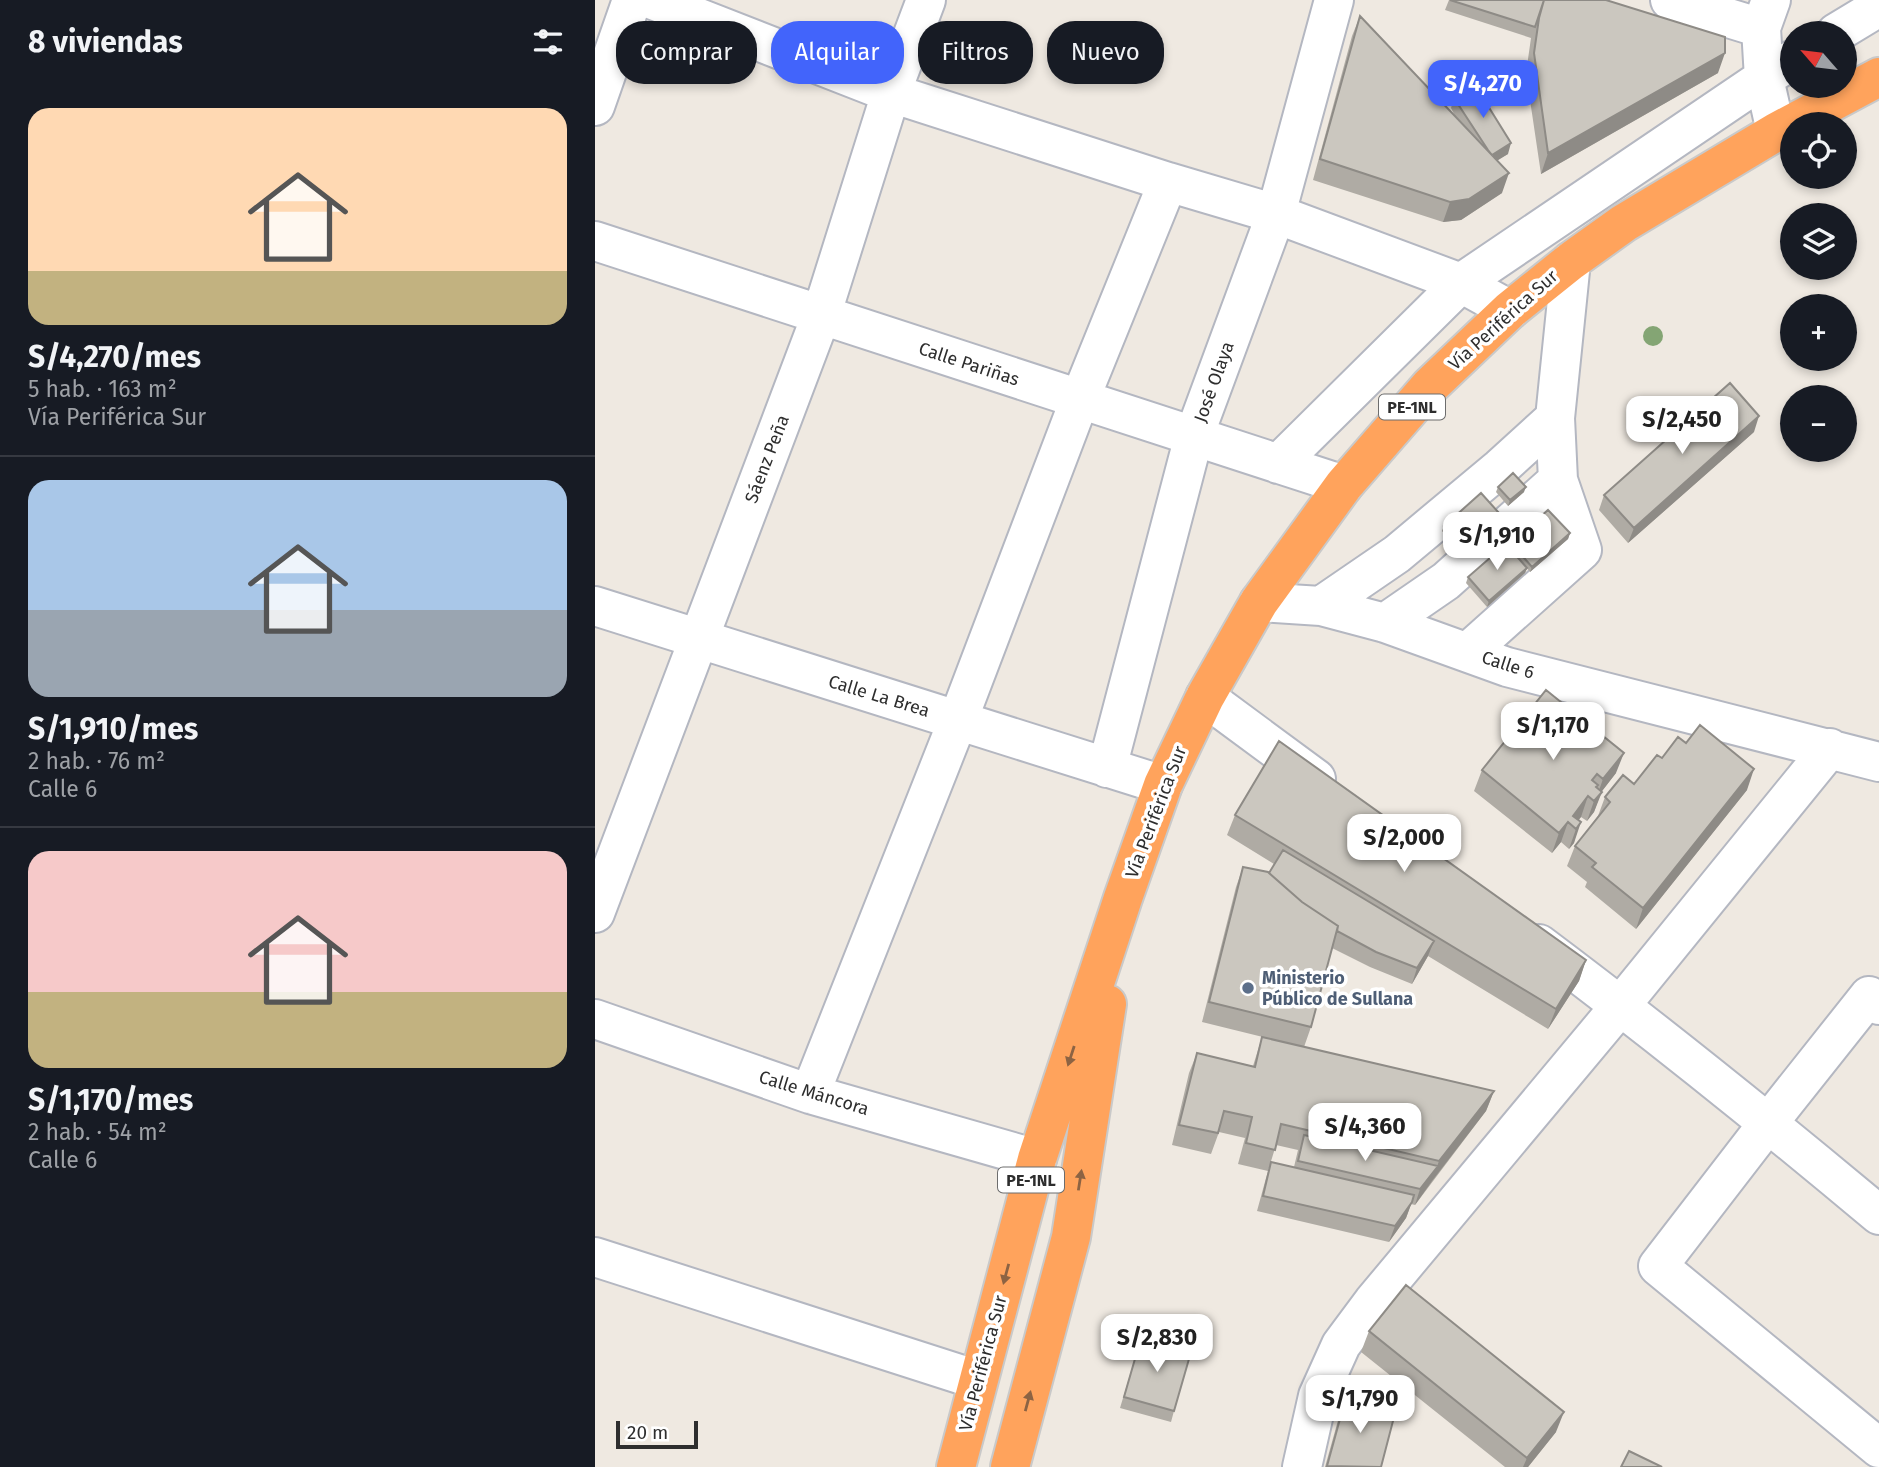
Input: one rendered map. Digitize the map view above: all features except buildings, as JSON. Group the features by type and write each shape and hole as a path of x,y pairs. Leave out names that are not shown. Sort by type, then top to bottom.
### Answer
{"highway":[{"name":"Vía Periférica Sur","path":"955,1467 1037,1159 1123,898 1163,785 1205,697 1259,602 1344,485 1430,386 1510,310 1570,261 1625,223 1776,132 1879,78"},
{"name":"Vía Periférica Sur","path":"1010,1467 1071,1237 1123,898"}],"street":[{"path":"595,106 632,0"},
{"path":"653,0 891,93 1276,214 1461,283 1510,310"},
{"name":"Sáenz Peña","path":"595,913 821,316 891,93 926,0"},
{"name":"José Olaya","path":"1107,768 1194,436 1276,214 1334,0"},
{"path":"1670,0 1766,14 1778,69 1776,132"},
{"path":"1856,21 1879,7"},
{"path":"1277,464 1461,283 1778,69"},
{"path":"810,1094 958,720 1080,400 1168,182"},
{"name":"Calle Pariñas","path":"595,241 1344,485"},
{"path":"1468,652 1582,550 1558,480 1555,418 1570,261"},
{"path":"1321,606 1397,554 1555,418"},
{"path":"1385,623 1447,581 1558,480"},
{"name":"Calle 6","path":"1259,602 1321,606 1385,623 1507,667 1879,762"},
{"name":"Calle La Brea","path":"595,606 1163,785"},
{"path":"1205,697 1340,797"},
{"path":"1302,1467 1318,1396 1341,1345 1373,1302 1621,1005 1830,748"},
{"path":"1508,922 1621,1005 1769,1122 1879,1215"},
{"path":"1879,1005 1868,996 1658,1266 1879,1448"},
{"name":"Calle Máncora","path":"595,1019 810,1094 1037,1159"},
{"path":"595,1257 978,1380"}],"place":[{"name":"Ministerio Público de Sullana","path":"1248,988"}]}
